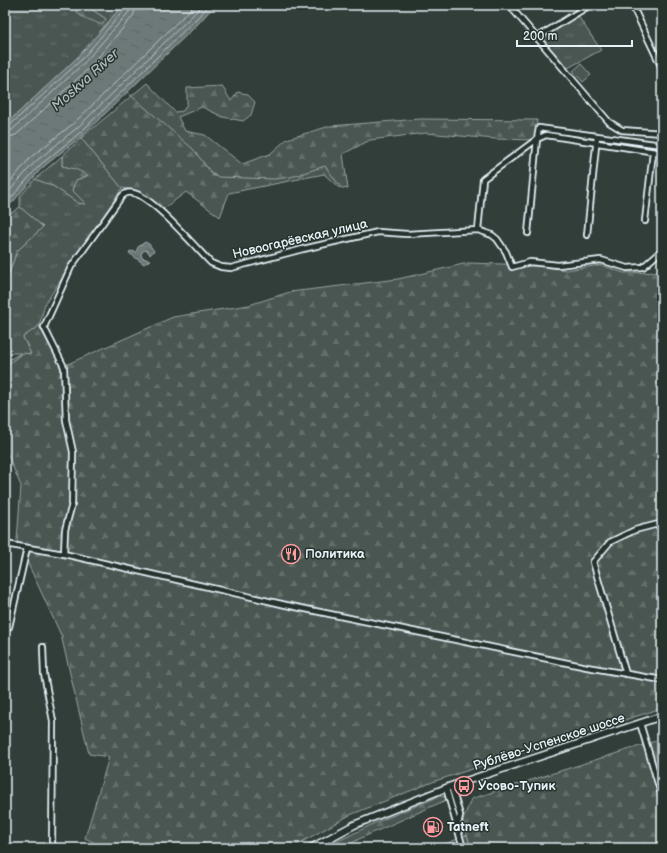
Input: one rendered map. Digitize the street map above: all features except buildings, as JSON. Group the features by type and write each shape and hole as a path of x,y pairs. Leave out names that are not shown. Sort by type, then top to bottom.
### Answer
{"main road":[{"name":"Рублёво-Успенское шоссе","path":"311,848 354,825 449,787 662,716"}],"street":[{"path":"509,5 538,37 609,122 622,130 662,133"},
{"path":"538,37 590,5"},
{"path":"632,5 662,68"},
{"path":"528,233 539,128 662,145"},
{"path":"478,230 482,179 537,139 546,135 662,153"},
{"path":"587,235 597,136"},
{"path":"645,221 653,152"},
{"name":"Новоогарёвская улица","path":"64,554 65,530 72,504 73,452 66,420 64,367 44,327 71,267 122,196 126,193 134,193 162,212 211,263 221,267 231,268 303,249 378,232 407,234 478,230 498,239 506,252 512,267 530,262 558,265 601,260 627,268 643,267 662,250"},
{"path":"626,674 593,562 610,542 636,530 662,523"},
{"path":"5,544 64,554 286,605 662,680"},
{"path":"5,630 10,627 27,548"},
{"path":"43,647 44,674 52,721 52,848"},
{"path":"640,723 662,797"},
{"path":"449,787 460,815 458,825 463,848"}],"green space":[{"path":"5,5 66,5 75,7 84,17 92,19 106,19 85,5 123,5 78,57 5,125"},
{"path":"66,5 85,5 106,19 103,24 99,24 83,17 74,8"},
{"path":"578,16 601,50 568,68 542,38"},
{"path":"581,64 591,75 583,82 573,71"},
{"path":"147,83 175,112 183,111 187,104 187,88 222,86 231,101 238,92 247,94 255,102 251,115 243,121 223,117 202,107 178,117 185,131 205,135 242,164 270,154 287,139 330,126 420,119 537,120 535,140 495,139 426,133 370,140 343,154 348,189 338,187 324,174 229,193 220,217 186,192 162,210 135,190 122,188 81,138"},
{"path":"81,138 122,188 45,304 39,326 23,337 31,354 22,353 5,367 5,362 21,353 12,353 5,356 5,277 7,278 17,251 43,227 20,207 20,197 35,179 53,186 78,203 85,204 72,190 76,180 87,176 75,169 62,166 62,156"},
{"path":"62,156 62,166 75,169 88,175 76,180 72,190 86,204 78,203 53,186 35,179"},
{"path":"20,207 43,227 17,251 7,278 5,277 5,217"},
{"path":"468,263 533,265 566,270 601,265 624,273 662,272 662,708 435,781 350,815 291,848 104,848 85,838 109,757 89,754 61,635 17,540 21,486 5,448 5,367 22,353 31,354 23,337 39,326 61,367 173,317 249,305 290,292 398,279"},
{"path":"662,739 662,848 469,848 470,845 463,820 471,799"},
{"path":"440,796 446,797 446,800 359,839 344,848 324,848 377,822"},
{"path":"467,835 470,845 469,848 436,848"}],"water":[{"name":"Moskva River","path":"123,5 215,5 197,25 84,134 41,169 13,202 5,207 5,125 78,57"},
{"path":"145,242 149,244 154,251 150,255 147,250 143,251 141,254 142,258 150,260 144,264 129,253 130,251 136,252 138,247"}],"waterway":[{"path":"127,92 193,149 213,175 218,177 274,179 291,177 325,166 340,186"}],"place":[{"name":"Политика","path":"291,554"},
{"name":"Усово-Тупик","path":"464,786"},
{"name":"Tatneft","path":"433,827"}]}
